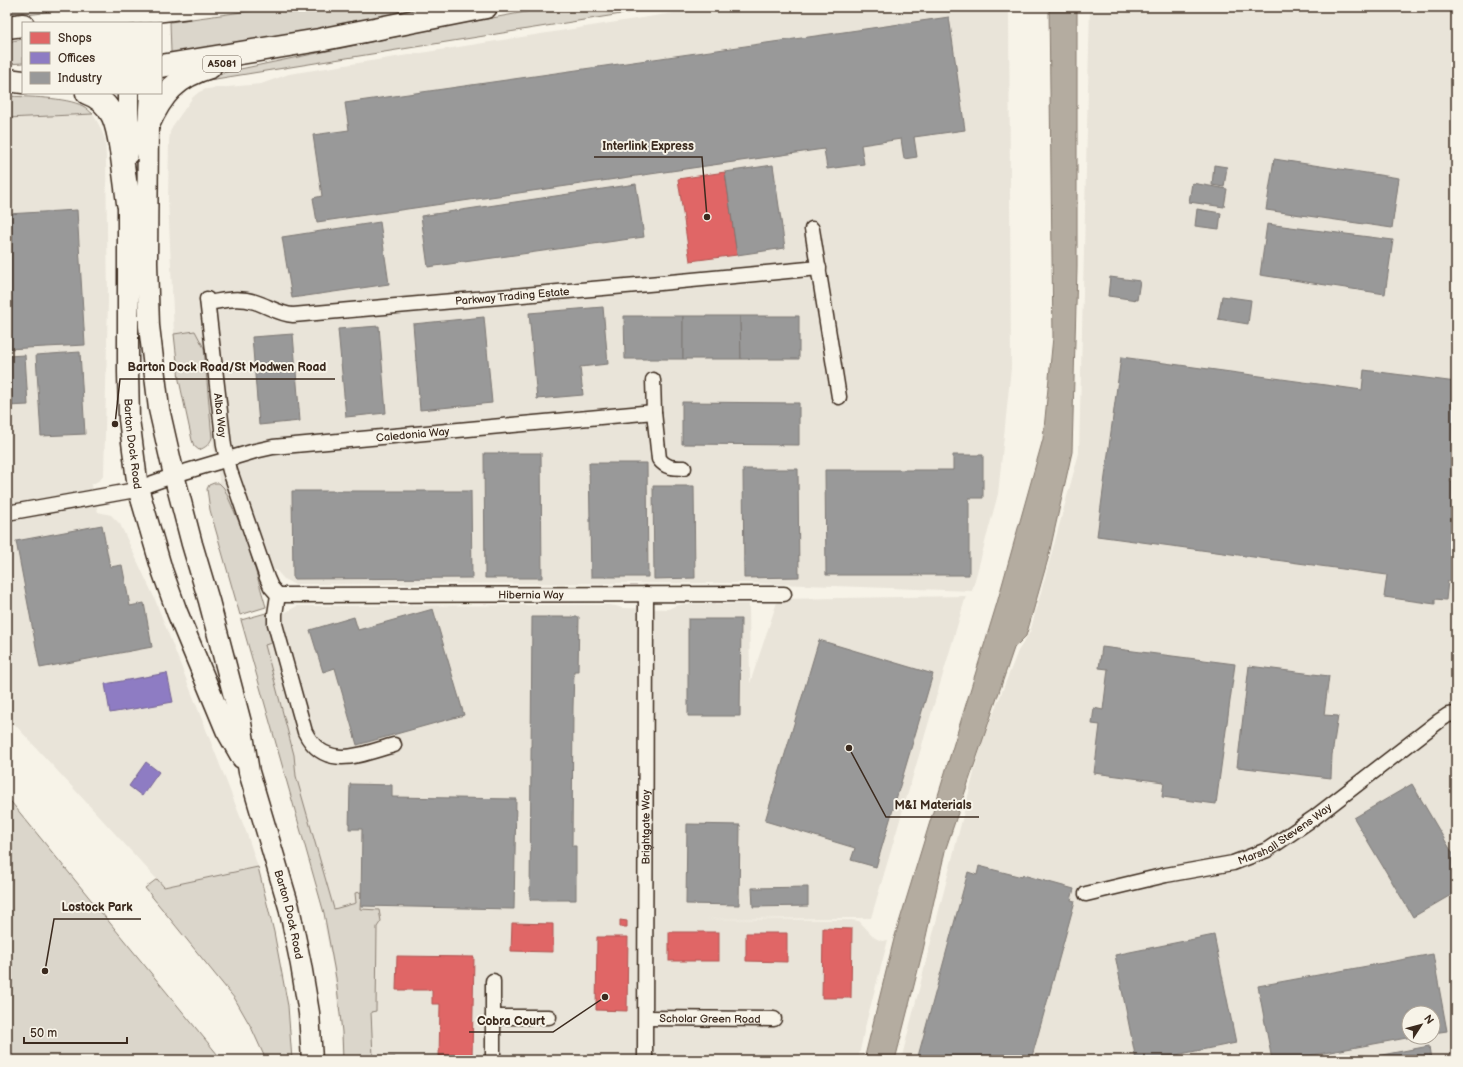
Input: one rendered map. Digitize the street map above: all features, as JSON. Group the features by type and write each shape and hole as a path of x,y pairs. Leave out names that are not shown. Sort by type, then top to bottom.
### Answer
{"highway":[{"path":"55,22 190,7"},
{"name":"A5081","path":"162,66 319,40 486,7"},
{"path":"7,27 22,25"},
{"name":"A5081","path":"148,125 156,107 165,94 174,85 189,75 207,68 319,40"},
{"path":"7,77 22,77"},
{"path":"7,80 22,82"},
{"path":"90,94 105,104 114,117 118,134 128,203"}],"main road":[{"path":"128,7 128,22"},
{"path":"146,7 146,22"},
{"name":"Barton Dock Road","path":"128,94 129,411 132,449 138,488 162,570 177,612 226,730 249,772"},
{"name":"Barton Dock Road","path":"150,94 148,125 147,263 149,326 159,409 174,475 239,716 249,772 289,907 309,1013 312,1060"}],"street":[{"path":"812,229 839,397"},
{"name":"Parkway Trading Estate","path":"208,301 245,299 280,312 293,314 819,268"},
{"name":"Alba Way","path":"208,301 222,434 227,459"},
{"path":"653,380 658,458 668,467 684,468"},
{"name":"Caledonia Way","path":"7,513 130,491 174,475 255,451 278,446 654,412"},
{"path":"227,459 267,578 278,595 275,614 278,637 301,722 310,743 321,752 330,756 341,758 394,745"},
{"name":"Brightgate Way","path":"645,1060 646,594"},
{"name":"Hibernia Way","path":"278,595 784,594"},
{"name":"Marshall Stevens Way","path":"1086,894 1233,863 1267,850 1314,817 1439,720 1448,715 1456,714"},
{"path":"493,981 493,1060"},
{"path":"493,1017 549,1017"},
{"name":"Scholar Green Road","path":"646,1018 774,1019"}],"shaded area":[{"path":"22,7 98,7 7,17 7,9"},
{"path":"278,7 426,7 268,38 174,54 171,52 170,22"},
{"path":"553,7 665,7 203,81 201,79 226,72 448,26"},
{"path":"711,7 1009,7 1011,368 998,494 972,591 749,583 293,584 284,579 276,570 255,579 220,485 212,438 204,348 195,331 174,334 168,200 169,141 170,132 174,124 193,97 206,89 261,84 289,74"},
{"path":"1049,7 1077,7 1077,268 1072,452 1048,559 1026,636 1014,648 945,851 923,950 895,1060 864,1060 894,939 997,603 1043,439 1053,337"},
{"path":"1090,7 1456,7 1456,1060 901,1060 981,745 1018,651 1030,632 1079,453"},
{"path":"22,39 22,63 7,64 7,42"},
{"path":"7,96 46,98 67,101 83,106 93,114 7,118"},
{"path":"93,114 105,139 108,299 104,475 100,480 91,485 98,512 111,515 120,524 154,597 247,834 258,867 164,887 7,716 7,118"},
{"path":"195,331 204,348 212,438 207,446 199,450 194,446 192,440 179,380 174,334"},
{"path":"219,483 224,488 246,538 266,607 240,615 210,510 207,489 209,485"},
{"path":"966,596 871,918 701,919 851,920 859,921 875,938 882,941 888,940 865,1027 858,1060 342,1060 341,1030 333,966 324,923 333,921 292,773 257,620 286,612 297,606 608,605 622,608 668,609 684,604 749,604 750,683 778,599"},
{"path":"266,613 274,642 265,645 294,755 296,776 334,909 356,903 355,893 361,892 360,909 379,910 381,921 377,927 376,1011 371,1012 373,1057 395,1057 395,1060 343,1060 342,1032 336,978 324,913 241,620"},
{"path":"7,797 222,1060 7,1060"},
{"path":"258,867 274,932 288,1006 292,1060 266,1060 251,1027 235,999 145,888 157,879 164,887"}],"building: Shops":[{"path":"725,172 737,255 690,261 678,179"},
{"path":"620,920 627,921 627,927 620,927"},
{"path":"512,923 553,924 553,952 511,951"},
{"path":"823,928 852,929 851,998 822,998"},
{"path":"669,932 719,932 719,961 669,961"},
{"path":"746,933 787,933 787,962 746,961"},
{"path":"597,937 628,937 627,1011 596,1010"},
{"path":"397,956 474,957 472,1060 439,1060 440,1004 432,1004 432,990 396,990"}],"building: Offices":[{"path":"167,673 173,702 110,713 105,684"},
{"path":"146,762 159,772 142,796 129,786"}],"building: Industry":[{"path":"949,17 965,130 914,137 917,157 904,159 901,139 861,145 864,164 827,169 824,149 317,222 313,198 322,196 313,135 349,130 345,103"},
{"path":"1274,159 1399,178 1392,228 1266,210"},
{"path":"773,165 785,248 737,255 725,172"},
{"path":"1214,165 1227,167 1224,187 1212,185"},
{"path":"1192,183 1227,189 1224,207 1189,202"},
{"path":"636,184 644,237 428,267 421,216"},
{"path":"1197,209 1221,213 1219,229 1195,226"},
{"path":"77,210 85,345 7,349 7,214"},
{"path":"380,222 389,284 292,298 282,237"},
{"path":"1267,224 1393,240 1385,294 1260,275"},
{"path":"1110,277 1140,281 1137,300 1108,296"},
{"path":"1222,296 1251,300 1248,324 1218,319"},
{"path":"603,307 608,364 580,367 583,395 537,399 529,313"},
{"path":"624,316 683,316 683,359 625,359"},
{"path":"683,316 740,316 741,359 683,359"},
{"path":"740,316 799,316 799,359 741,359"},
{"path":"484,317 492,403 420,410 413,324"},
{"path":"379,326 386,413 346,417 338,329"},
{"path":"293,334 300,421 259,425 252,337"},
{"path":"80,352 85,434 41,436 36,355"},
{"path":"25,355 28,405 7,406 7,356"},
{"path":"1121,357 1362,390 1364,370 1456,382 1456,433 1450,482 1456,483 1456,582 1448,581 1446,600 1435,599 1435,604 1384,597 1387,575 1097,536"},
{"path":"682,402 799,403 799,445 682,444"},
{"path":"484,453 541,453 542,578 485,578"},
{"path":"953,455 983,455 983,498 969,498 969,575 826,575 825,470 953,470"},
{"path":"589,463 647,463 648,577 591,577"},
{"path":"743,469 798,469 799,577 744,578"},
{"path":"653,486 694,486 695,578 654,579"},
{"path":"292,491 471,491 472,578 293,579"},
{"path":"102,525 110,567 122,565 130,606 144,603 152,647 40,668 16,541"},
{"path":"433,609 464,715 357,745 335,668 323,672 310,630 354,617 358,630"},
{"path":"532,617 579,617 578,671 574,671 573,707 572,846 576,846 576,900 530,900"},
{"path":"688,619 741,619 740,716 688,716"},
{"path":"819,640 933,674 876,867 851,860 855,848 765,821"},
{"path":"1102,647 1235,664 1216,804 1162,797 1164,782 1094,773 1100,725 1092,724 1094,708 1103,710 1108,669 1099,668"},
{"path":"1249,666 1329,676 1324,715 1338,716 1332,755 1331,778 1237,767"},
{"path":"350,784 392,785 392,797 516,799 514,909 361,906 362,829 349,829"},
{"path":"1412,784 1456,859 1456,892 1413,917 1354,818"},
{"path":"687,824 740,825 739,905 686,904"},
{"path":"979,866 1022,877 1023,875 1074,889 1071,900 1075,901 1031,1060 917,1060 968,872 977,875"},
{"path":"808,887 808,906 753,907 752,888"},
{"path":"1214,935 1236,1043 1151,1060 1136,1060 1115,955"},
{"path":"1433,954 1447,1031 1441,1032 1441,1005 1401,1005 1401,1039 1286,1060 1272,1060 1258,986"},
{"path":"1429,1046 1431,1060 1356,1060"}],"place":[{"name":"Interlink Express","path":"707,217"},
{"name":"Barton Dock Road/St Modwen Road","path":"115,424"},
{"name":"M&I Materials","path":"849,748"},
{"name":"Lostock Park","path":"45,971"},
{"name":"Cobra Court","path":"605,997"}]}
